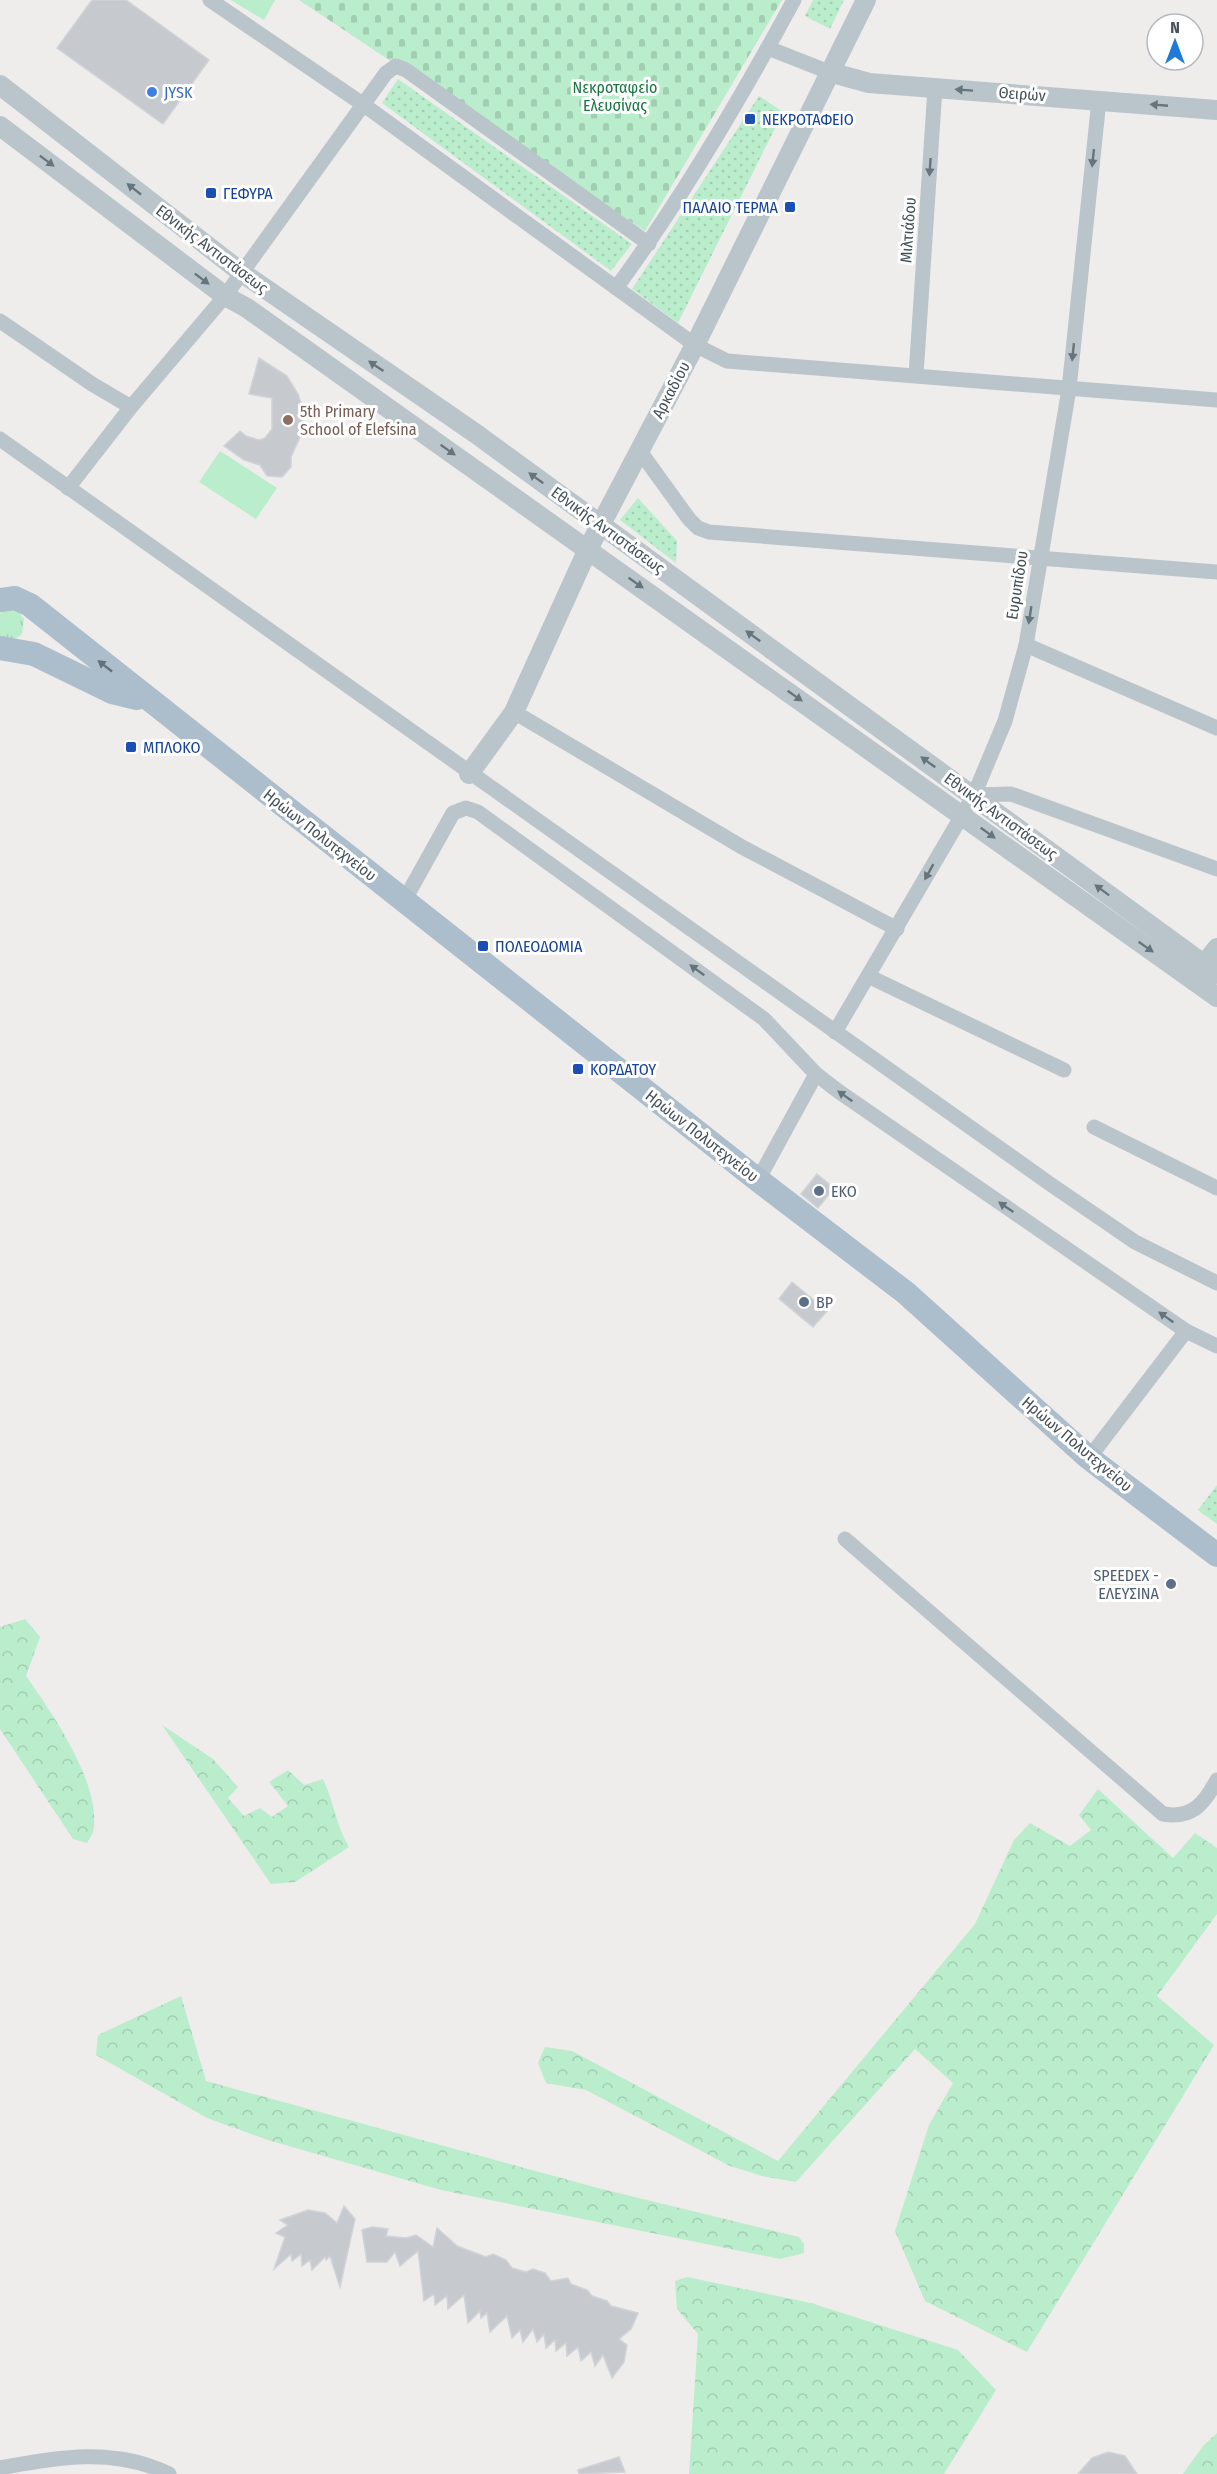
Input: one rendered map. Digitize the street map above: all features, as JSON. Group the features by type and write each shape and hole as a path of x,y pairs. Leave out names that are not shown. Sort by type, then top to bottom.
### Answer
{"main road":[{"name":"Ηρώων Πολυτεχνείου","path":"0,584 758,1180 906,1293 1089,1458 1217,1555"},
{"path":"0,600 15,598 29,605"},
{"name":"Ηρώων Πολυτεχνείου","path":"6,650 26,646 37,629 29,605"},
{"name":"Ηρώων Πολυτεχνείου","path":"6,650 54,662 112,692 151,702"}],"street":[{"path":"210,0 364,105 695,345 727,361 1217,400"},
{"path":"616,288 649,244 768,48 794,0"},
{"name":"Αρκαδίου","path":"469,774 514,712 588,549 695,345 866,0"},
{"path":"768,48 829,72"},
{"path":"68,488 131,407 225,296 386,74 396,66 406,70 649,244"},
{"name":"Θειρών","path":"829,72 869,83 1217,110"},
{"name":"Εθνικής Αντιστάσεως","path":"0,85 241,272 475,434 974,795 1204,973 1217,998"},
{"name":"Μιλτιάδου","path":"916,375 935,88"},
{"name":"Ευρυπίδου","path":"835,1032 870,976 974,795 1005,721 1026,645 1069,388 1099,100"},
{"name":"Εθνικής Αντιστάσεως","path":"0,126 225,296 247,308 962,814 1204,973"},
{"path":"0,321 92,384 131,407"},
{"path":"0,439 469,774 1135,1242 1217,1283"},
{"path":"639,450 688,519 698,528 709,532 1217,572"},
{"path":"1026,645 1217,728"},
{"path":"514,712 742,847 897,929"},
{"path":"974,795 1011,794 1217,869"},
{"path":"404,901 453,813 466,808 478,812 764,1019 816,1074 1186,1330 1217,1346"},
{"path":"1204,973 1217,948"},
{"path":"870,976 1064,1070"},
{"path":"758,1180 816,1074"},
{"path":"1094,1127 1217,1188"},
{"path":"1089,1458 1186,1330"},
{"path":"845,1539 1163,1814 1185,1815 1196,1810 1217,1780"},
{"path":"0,2468 86,2456 123,2458 153,2466 170,2474"}],"green space":[{"path":"231,0 275,0 264,20"},
{"name":"Νεκροταφείο Ελευσίνας","path":"299,0 782,0 645,231"},
{"path":"813,0 844,0 830,29 805,16"},
{"path":"398,79 632,244 611,271 382,103"},
{"path":"759,96 783,112 678,323 632,289"},
{"path":"220,451 277,488 256,519 199,482"},
{"path":"638,498 677,541 676,563 620,520"},
{"path":"8,609 18,611 24,619 22,634 14,640 0,637 0,613"},
{"path":"1217,1485 1217,1524 1198,1510"},
{"path":"25,1619 40,1637 26,1676 60,1727 89,1788 94,1826 87,1843 73,1839 0,1729 0,1627"},
{"path":"162,1725 213,1759 238,1787 228,1798 244,1816 260,1808 272,1817 288,1806 269,1782 288,1770 304,1785 323,1779 349,1847 295,1882 271,1884"},
{"path":"1098,1789 1173,1858 1195,1833 1217,1848 1217,1914 1157,1996 1214,2045 1027,2352 925,2301 895,2231 929,2125 953,2083 915,2049 796,2182 762,2176 730,2166 586,2090 546,2083 538,2063 545,2047 572,2051 778,2161 975,1924 1014,1840 1030,1823 1070,1846 1091,1830 1079,1815"},
{"path":"181,1996 206,2081 598,2188 799,2237 804,2244 804,2253 780,2259 441,2190 268,2140 207,2118 96,2055 98,2035"},
{"path":"687,2277 811,2303 958,2350 996,2390 944,2474 689,2474 698,2334 677,2309 675,2281"},
{"path":"1217,2433 1217,2474 1183,2474 1203,2446"}],"building":[{"name":"JYSK","path":"92,0 126,0 209,60 163,124 57,48"},
{"name":"5th Primary School of Elefsina","path":"259,358 287,376 298,394 303,409 301,435 291,457 291,467 282,477 267,476 260,465 244,460 224,446 240,431 246,436 259,440 265,438 272,429 272,398 249,394"},
{"path":"817,1174 834,1188 818,1208 801,1194"},
{"path":"792,1282 827,1311 813,1327 779,1299"},
{"path":"344,2206 355,2219 340,2287 330,2256 326,2260 325,2257 312,2270 310,2260 302,2266 301,2254 292,2261 291,2254 274,2269 285,2237 276,2233 288,2225 280,2220 308,2210 325,2213 337,2223"},
{"path":"372,2227 388,2229 386,2236 406,2238 416,2235 433,2247 437,2228 457,2246 486,2257 493,2254 506,2260 512,2268 526,2272 533,2269 545,2273 551,2281 568,2278 571,2284 587,2290 592,2296 607,2301 611,2306 638,2313 631,2329 619,2339 627,2345 624,2362 612,2378 603,2355 595,2366 591,2352 581,2361 578,2347 567,2356 566,2343 556,2351 555,2340 546,2348 544,2334 537,2342 533,2329 523,2342 520,2330 512,2338 507,2316 490,2332 487,2313 481,2318 480,2311 468,2323 464,2295 448,2309 447,2296 435,2305 434,2294 424,2301 418,2251 400,2266 395,2252 387,2262 367,2262 362,2230"},
{"path":"1108,2452 1125,2456 1137,2474 1078,2474 1092,2458"},
{"path":"619,2457 625,2472 579,2474 578,2470"}],"place":[{"name":"JYSK","path":"152,92"},
{"name":"ΝΕΚΡΟΤΑΦΕΙΟ","path":"750,119"},
{"name":"ΓΕΦΥΡΑ","path":"211,193"},
{"name":"ΠΑΛΑΙΟ ΤΕΡΜΑ","path":"790,207"},
{"name":"5th Primary School of Elefsina","path":"288,420"},
{"name":"ΜΠΛΟΚΟ","path":"131,747"},
{"name":"ΠΟΛΕΟΔΟΜΙΑ","path":"483,946"},
{"name":"ΚΟΡΔΑΤΟΥ","path":"578,1069"},
{"name":"EKO","path":"819,1191"},
{"name":"BP","path":"804,1302"},
{"name":"SPEEDEX - ΕΛΕΥΣΙΝΑ","path":"1171,1584"}]}
